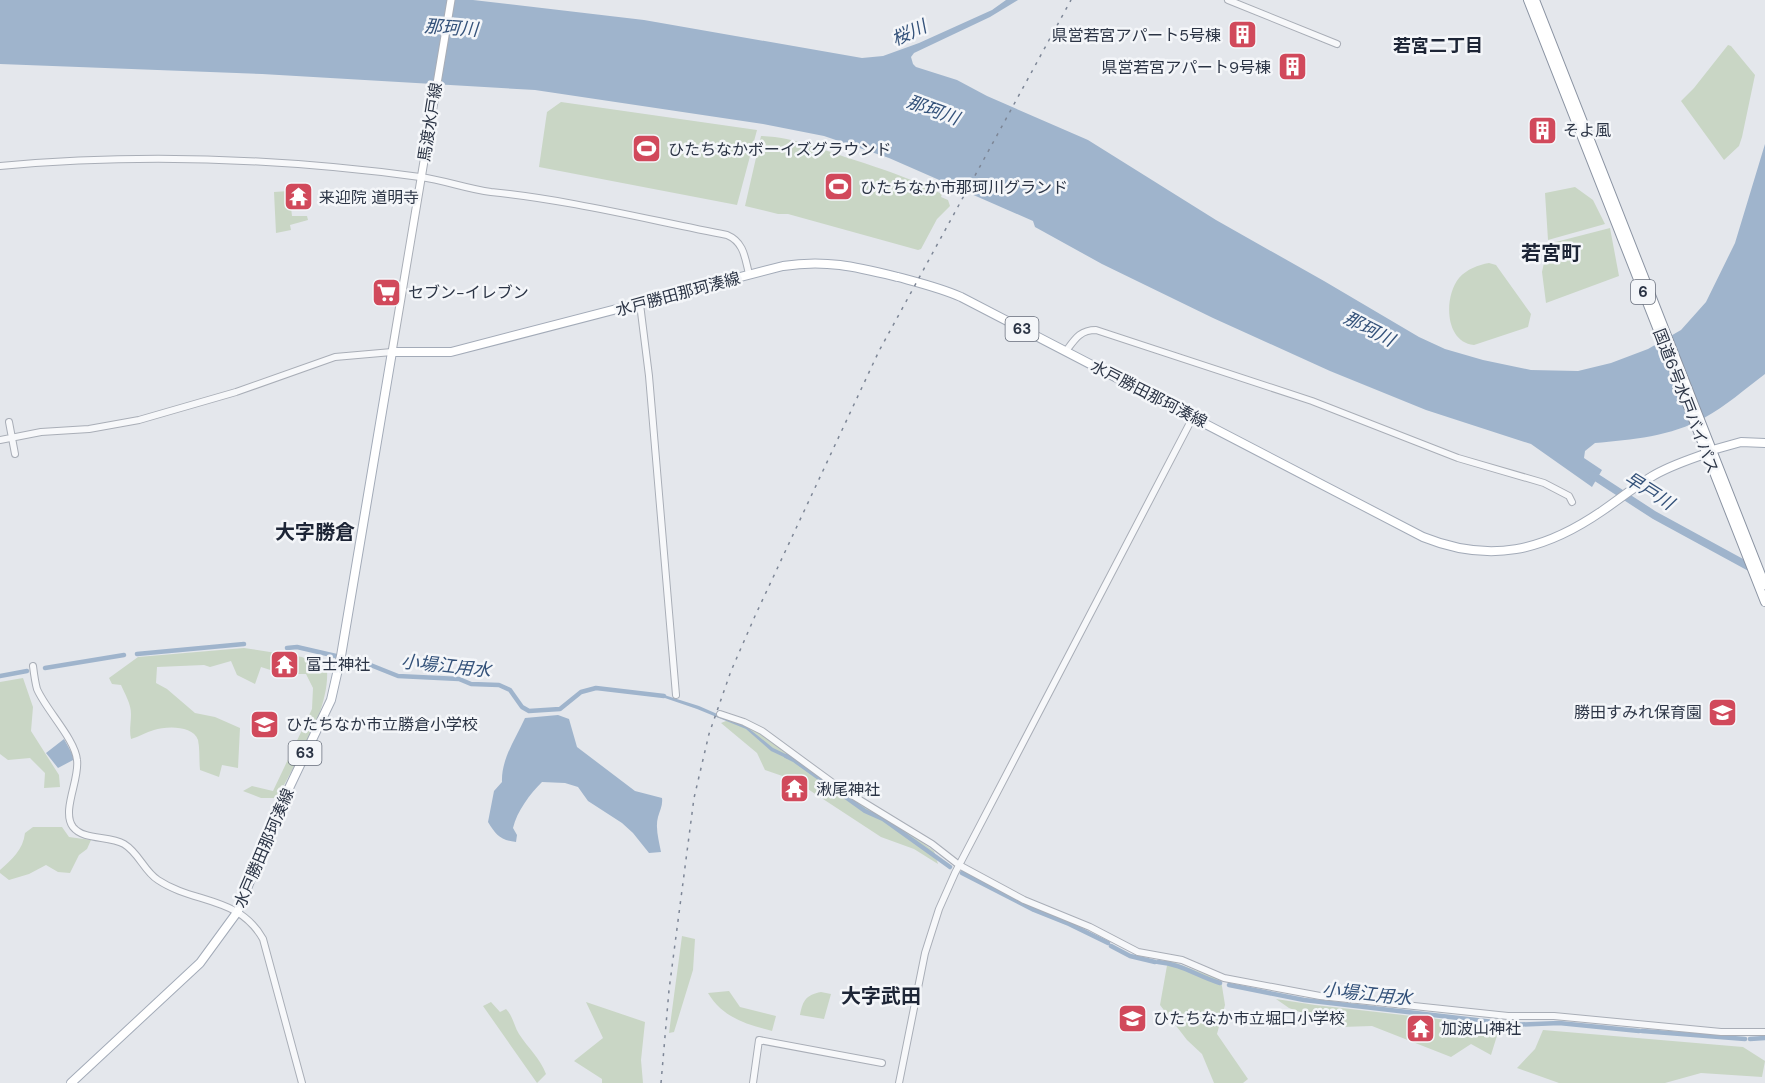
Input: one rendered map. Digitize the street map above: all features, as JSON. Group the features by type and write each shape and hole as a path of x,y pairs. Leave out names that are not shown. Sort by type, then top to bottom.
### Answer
{"highway":[{"name":"国道6号水戸バイパス","path":"1528,0 1587,141"},
{"name":"国道6号水戸バイパス","path":"1535,0 1587,141 1705,441 1753,553 1765,602"},
{"name":"国道6号水戸バイパス","path":"1705,441 1743,548 1762,585"}],"main road":[{"name":"馬渡水戸線","path":"392,351 451,0"},
{"name":"水戸勝田那珂湊線","path":"71,1083 200,963 238,911 280,807 331,700 392,351 451,352 750,274 801,263 826,262 850,265 948,291 1424,537 1466,550 1498,552 1538,545 1560,536 1658,473 1702,455"},
{"path":"1716,449 1741,442 1765,443"}],"street":[{"path":"1227,0 1337,44"},
{"path":"0,166 82,159 227,159 421,177 493,192 515,193 570,203 727,235 734,238 742,248 750,274"},
{"path":"640,304 649,376 676,695"},
{"path":"1066,351 1080,333 1096,330 1312,401 1458,458 1544,483 1569,496 1572,502"},
{"path":"0,440 12,436 89,429 139,420 236,392 335,357 392,351"},
{"path":"899,1083 927,945 939,909 1193,417"},
{"path":"9,422 15,454"},
{"path":"33,666 37,687 77,760 69,816 74,828 86,835 123,843 159,881 238,911 255,926 263,939 302,1083"},
{"path":"720,714 762,731 837,786 908,828 960,865 1024,900 1090,927 1138,952 1182,960 1235,980 1320,996 1508,1016 1554,1016 1721,1032 1765,1032"},
{"path":"753,1083 759,1040 882,1063"}],"green space":[{"path":"1728,45 1755,75 1739,146 1724,160 1681,101"},
{"name":"ひたちなかボーイズグラウンド","path":"561,102 757,130 737,205 539,167 547,112"},
{"name":"ひたちなか市那珂川グランド","path":"761,136 800,142 894,173 942,194 941,197 948,200 950,206 937,219 921,249 918,250 788,214 778,214 745,206"},
{"path":"1575,187 1593,200 1605,224 1548,240 1545,193"},
{"path":"289,191 292,216 307,216 308,220 290,225 291,230 276,233 274,192"},
{"path":"1610,228 1619,276 1546,303 1542,272 1548,244"},
{"path":"1489,263 1496,265 1531,314 1528,327 1474,345 1464,342 1457,336 1452,327 1449,306 1454,286 1459,278 1473,268"},
{"path":"244,648 302,657 327,669 323,702 318,719 277,798 261,798 243,791 252,786 273,791 312,709 313,688 306,674 283,674 261,667 255,684 237,675 231,661 210,667 204,665 157,667 156,683 167,689 195,713 215,717 240,728 238,768 222,765 219,777 200,770 198,740 195,735 185,729 165,728 131,739 129,703 121,685 112,684 109,678 138,657"},
{"path":"23,678 33,707 31,731 59,775 60,787 44,788 45,773 30,758 8,760 0,754 0,682"},
{"path":"731,719 750,727 858,803 899,826 934,851 938,864 914,849 881,837 794,780 765,770 757,753 721,723"},
{"path":"33,827 62,827 69,837 91,840 87,849 79,855 70,873 58,872 46,865 29,874 9,880 0,873 0,870 16,854 25,833"},
{"path":"682,936 695,939 693,970 674,1032 669,1033"},
{"path":"1168,960 1221,980 1225,1005 1217,1034 1248,1079 1243,1083 1214,1083 1202,1054 1187,1040 1160,1005"},
{"path":"729,991 740,1007 776,1016 772,1031 736,1019 714,1002 708,993"},
{"path":"821,992 831,994 824,1019 800,1015 806,999"},
{"path":"1276,999 1500,1026 1491,1055 1471,1044 1451,1057 1372,1026 1341,1027 1289,1008"},
{"path":"491,1002 500,1012 506,1009 519,1034 541,1063 546,1074 537,1083 483,1006"},
{"path":"586,1002 645,1022 641,1060 643,1083 602,1083 602,1079 574,1061 603,1038"},
{"path":"1543,1030 1743,1047 1765,1061 1762,1077 1701,1073 1665,1083 1559,1083 1517,1068 1535,1049"}],"water":[{"name":"那珂川","path":"0,0 473,0 644,20 862,58 883,56 919,43 992,10 1006,0 1018,0 990,17 914,53 911,57 913,64 957,80 987,96 1088,140 1216,220 1419,337 1445,349 1531,370 1578,371 1611,363 1648,349 1681,330 1706,302 1735,243 1765,144 1765,374 1720,408 1692,424 1651,436 1595,443 1585,451 1584,458 1602,470 1592,487 1531,444 1426,410 1330,371 1102,264 1035,227 1033,221 889,158 824,136 763,124 535,90 262,74 0,64"},
{"path":"661,694 699,706 747,727 773,748 790,756 788,759 771,751 746,729 659,696"},
{"path":"558,715 569,719 577,747 635,791 662,798 657,826 661,852 649,853 622,823 588,801 578,787 565,783 542,782 533,792 515,822 513,828 517,835 516,842 502,838 494,830 488,822 494,791 502,782 506,757 525,718"},
{"path":"64,739 75,759 58,768 46,753"}],"waterway":[{"name":"早戸川","path":"1588,472 1654,515 1755,570"},
{"name":"小場江用水","path":"137,654 244,644"},
{"name":"小場江用水","path":"287,648 297,647 336,656"},
{"name":"小場江用水","path":"45,668 124,655"},
{"name":"小場江用水","path":"345,660 368,664 398,676 459,679 471,684 499,685 510,690 522,707 529,711 560,709 581,692 596,688 664,696"},
{"name":"小場江用水","path":"0,676 27,671"},
{"name":"小場江用水","path":"786,756 865,811 883,819 950,867"},
{"name":"小場江用水","path":"962,873 1034,910 1108,943"},
{"name":"小場江用水","path":"1111,946 1130,956 1155,962"},
{"name":"小場江用水","path":"1158,962 1182,968 1220,983"},
{"name":"小場江用水","path":"1229,985 1304,1000 1502,1023"},
{"name":"小場江用水","path":"1510,1025 1559,1023 1639,1031"},
{"name":"小場江用水","path":"1642,1031 1745,1039"},
{"name":"小場江用水","path":"1750,1039 1765,1038"}],"railway":[{"path":"661,1083 669,990 694,798 709,734 731,671 879,351 1071,0"}],"place":[{"name":"県営若宮アパート5号棟","path":"1242,35"},
{"name":"県営若宮アパート9号棟","path":"1292,67"},
{"name":"そよ風","path":"1542,130"},
{"name":"ひたちなかボーイズグラウンド","path":"647,149"},
{"name":"ひたちなか市那珂川グランド","path":"839,187"},
{"name":"来迎院 道明寺","path":"298,197"},
{"name":"セブン-イレブン","path":"387,292"},
{"name":"富士神社","path":"285,664"},
{"name":"勝田すみれ保育園","path":"1723,712"},
{"name":"ひたちなか市立勝倉小学校","path":"265,724"},
{"name":"湫尾神社","path":"795,789"},
{"name":"ひたちなか市立堀口小学校","path":"1132,1018"},
{"name":"加波山神社","path":"1420,1028"}],"district":[{"name":"若宮二丁目","path":"1438,46"},
{"name":"若宮町","path":"1551,253"},
{"name":"大字勝倉","path":"315,532"},
{"name":"大字武田","path":"881,996"}],"water label":[{"name":"桜川","path":"909,33"}]}
